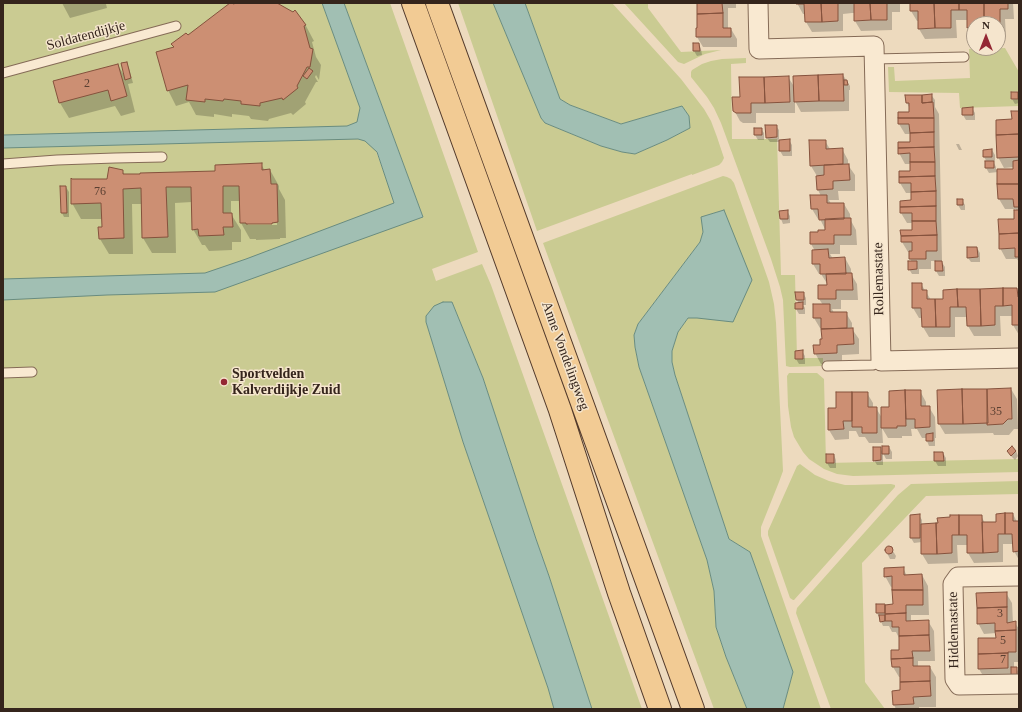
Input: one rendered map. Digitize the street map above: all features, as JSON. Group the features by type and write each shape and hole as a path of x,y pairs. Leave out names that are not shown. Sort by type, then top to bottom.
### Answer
{"main road":[{"name":"Anne Vondelingweg","path":"412,3 560,410 619,593 660,709"},
{"name":"Anne Vondelingweg","path":"437,3 693,709"}],"street":[{"name":"Rollemastate","path":"758,3 759,49 874,46 881,361"},
{"path":"881,361 1019,358"},
{"name":"Hiddemastate","path":"1019,576 958,577 953,584 955,679 959,685 1019,684"}],"lane":[{"name":"Soldatendijkje","path":"3,73 176,26"},
{"path":"874,59 964,57"},
{"path":"3,164 162,157"},
{"path":"827,366 873,365 881,361"},
{"path":"3,373 32,372"}],"green space":[{"name":"Sportvelden Kalverdijkje Zuid","path":"3,3 322,3 395,203 415,220 423,217 344,3 390,3 478,252 432,269 436,281 482,264 491,285 642,709 592,709 483,378 452,302 426,322 463,442 554,709 3,709"},
{"path":"458,3 493,3 541,118 545,123 601,146 635,154 690,128 689,116 682,106 621,124 570,105 560,99 525,3 612,3 681,79 704,109 711,121 717,137 724,158 722,162 719,165 537,231"},
{"path":"624,3 648,3 648,8 681,52 721,50 705,54 684,64 678,62"},
{"path":"1006,50 1019,72 1019,91 1010,92 1011,100 1019,99 1019,106 960,108 959,93 889,92 888,67 894,67 895,81 970,78 969,56 1006,56"},
{"path":"746,58 746,63 731,64 732,139 777,139 781,275 795,275 797,358 823,358 823,366 786,366 783,300 771,259 721,123 707,97 691,77 692,70 702,64 722,59"},
{"path":"723,176 731,179 734,183 769,282 774,304 783,471 761,527 761,536 821,709 783,709 793,672 750,552 729,539 672,362 672,351 678,332 688,318 697,318 724,210 702,217 703,232 700,242 638,324 634,335 639,367 707,560 714,591 716,627 726,657 747,709 714,709 543,243"},
{"path":"789,373 817,373 824,379 826,463 1019,459 1019,472 853,476 837,474 824,469 809,459 794,437 788,406 787,376"},
{"path":"800,464 815,475 829,481 845,485 891,484 895,485 895,487 793,600 790,598 768,535 768,531 797,466"},
{"path":"1019,481 1019,494 926,496 862,563 865,682 885,709 831,709 796,613 797,608 898,495 911,484"}],"shaded area":[{"path":"322,3 344,3 423,217 215,292 3,300 3,279 205,273 394,203 377,152 365,141 358,139 3,148 3,135 347,126 357,122 360,108"},
{"path":"493,3 525,3 560,99 570,105 621,124 682,106 689,116 690,128 635,154 601,146 545,123 541,118"},
{"path":"724,210 752,280 733,322 688,318 678,332 672,351 672,362 729,539 750,552 793,672 783,709 747,709 726,657 716,627 714,591 707,560 639,367 635,347 634,335 638,324 700,242 703,232 701,217"},
{"path":"443,302 452,302 483,378 592,709 554,709 463,442 426,322 426,316 434,306"}],"building":[{"path":"230,3 277,3 293,12 295,10 306,25 304,26 310,48 313,49 310,67 307,67 297,86 298,88 283,100 282,98 260,103 260,106 241,104 241,101 224,99 223,101 205,99 205,102 186,100 188,85 167,91 156,52 174,47 171,44 186,33 188,35"},
{"path":"697,3 722,3 723,13 697,14"},
{"path":"796,3 821,3 822,22 805,22 804,4"},
{"path":"821,3 838,3 838,21 822,22"},
{"path":"854,3 870,3 871,20 854,21"},
{"path":"870,3 887,3 887,20 871,20"},
{"path":"910,3 934,3 935,28 918,29 918,11 910,11"},
{"path":"934,3 959,3 959,10 951,10 951,28 935,28"},
{"path":"959,3 984,3 984,16 967,16 967,10 959,10"},
{"path":"984,3 1008,3 1008,9 1000,9 1000,16 984,16"},
{"path":"723,13 723,28 731,28 731,37 696,37 697,14"},
{"path":"693,43 699,43 700,51 693,51"},
{"path":"127,62 131,78 125,80 121,63"},
{"path":"118,64 127,96 111,101 108,90 59,103 53,81"},
{"path":"309,68 313,71 307,79 303,76"},
{"path":"843,74 844,101 819,101 818,75"},
{"path":"818,75 819,101 794,102 793,76"},
{"path":"789,76 790,102 765,103 764,77"},
{"path":"739,77 764,77 765,103 751,103 751,113 736,113 733,111 732,97 740,97"},
{"path":"844,80 847,80 848,85 844,85"},
{"path":"1011,92 1018,92 1018,99 1011,99"},
{"path":"932,94 932,102 922,103 922,95"},
{"path":"905,95 922,95 922,103 933,102 934,118 898,118 898,112 909,112 909,103 906,103"},
{"path":"973,107 973,115 962,115 962,108"},
{"path":"1011,111 1019,111 1019,134 996,135 996,120 1012,119"},
{"path":"898,118 934,118 934,132 910,133 909,124 898,124"},
{"path":"765,125 777,125 777,137 766,138"},
{"path":"754,128 762,128 762,135 754,135"},
{"path":"934,132 934,147 898,148 898,142 910,142 910,133"},
{"path":"1019,134 1019,157 997,158 996,135"},
{"path":"790,139 790,151 779,151 779,140"},
{"path":"809,140 826,140 826,149 843,148 843,164 810,166"},
{"path":"934,147 935,162 910,162 910,153 898,154 898,148"},
{"path":"992,149 992,157 983,157 983,150"},
{"path":"1019,160 1019,184 997,184 997,169 1013,169 1013,161"},
{"path":"985,161 994,161 994,168 985,168"},
{"path":"910,162 935,162 935,176 899,177 899,171 910,171"},
{"path":"262,163 262,170 270,169 271,184 277,184 278,222 272,224 240,223 239,186 223,186 223,213 232,213 233,227 223,227 224,235 199,236 198,229 192,230 191,187 166,187 168,237 142,238 141,188 123,189 124,238 99,239 98,227 102,227 101,203 71,204 71,178 107,179 109,167 123,170 123,174 140,174 215,171 215,165"},
{"path":"849,164 850,180 833,181 833,189 817,190 816,176 824,175 824,165"},
{"path":"935,176 936,191 911,192 911,183 899,183 899,177"},
{"path":"997,184 1019,184 1019,207 1014,207 1013,199 998,199"},
{"path":"60,186 66,186 67,213 61,213"},
{"path":"936,191 936,206 900,207 900,201 911,200 911,192"},
{"path":"810,195 827,195 827,203 844,203 844,219 819,220 818,209 811,209"},
{"path":"957,199 963,199 963,205 957,205"},
{"path":"936,206 936,221 912,221 912,213 900,213 900,207"},
{"path":"788,210 788,219 780,219 779,211"},
{"path":"1014,210 1019,210 1019,233 999,234 998,219 1014,219"},
{"path":"851,218 851,235 834,235 834,244 810,244 810,232 825,230 825,219"},
{"path":"912,221 936,221 937,235 901,236 900,230 912,230"},
{"path":"1019,233 1019,257 1015,257 1015,248 999,249 999,234"},
{"path":"937,235 937,251 926,251 926,259 909,259 909,251 912,251 912,242 901,242 901,236"},
{"path":"967,247 977,247 978,257 967,258"},
{"path":"828,249 829,258 845,257 846,274 820,274 820,264 812,264 812,250"},
{"path":"908,261 917,261 917,269 908,270"},
{"path":"935,261 942,261 943,271 935,271"},
{"path":"852,273 853,290 836,290 836,299 818,299 818,285 827,285 826,274"},
{"path":"912,283 922,283 922,290 927,290 927,299 935,299 936,327 922,327 921,308 912,308"},
{"path":"1003,288 1003,306 995,306 995,325 981,326 980,289"},
{"path":"1003,288 1017,288 1019,297 1019,325 1012,325 1012,305 1003,306"},
{"path":"957,289 980,289 981,326 967,326 966,307 958,307"},
{"path":"957,289 958,307 950,307 950,327 936,327 935,299 943,299 943,290"},
{"path":"795,292 804,292 804,300 796,300"},
{"path":"803,302 803,309 795,309 795,303"},
{"path":"813,304 830,304 830,312 847,312 847,328 821,329 821,318 813,318"},
{"path":"853,328 854,344 837,345 837,353 814,354 813,345 820,345 820,339 822,339 821,329"},
{"path":"803,350 803,359 795,359 795,351"},
{"path":"1011,388 1012,419 1008,419 1003,424 987,425 987,389"},
{"path":"962,389 963,424 938,424 937,390"},
{"path":"962,389 987,389 988,423 963,424"},
{"path":"905,390 921,390 921,406 930,406 930,427 915,428 915,419 906,419"},
{"path":"905,390 906,426 897,426 897,428 881,428 881,407 889,407 889,391"},
{"path":"836,392 852,392 852,421 843,421 844,429 828,430 828,408 836,408"},
{"path":"852,392 868,392 868,407 877,407 877,433 862,433 862,427 852,427"},
{"path":"933,433 933,441 926,441 926,434"},
{"path":"882,446 889,446 889,454 882,454"},
{"path":"1012,446 1016,451 1011,456 1007,451"},
{"path":"873,447 881,447 881,460 873,461"},
{"path":"934,452 943,452 944,461 934,461"},
{"path":"826,454 834,454 834,463 826,463"},
{"path":"1005,513 1013,513 1013,521 1019,521 1019,551 1013,552 1012,534 1005,534"},
{"path":"1005,513 1005,534 998,534 998,552 983,553 982,522 996,522 996,514"},
{"path":"920,514 920,538 910,538 910,515"},
{"path":"950,515 959,515 959,535 952,535 952,553 937,554 937,518 950,517"},
{"path":"959,515 982,515 983,553 967,553 967,535 959,535"},
{"path":"936,523 937,554 921,554 921,524"},
{"path":"887,546 891,546 893,550 891,554 887,554 885,552 885,548"},
{"path":"904,567 904,575 922,574 923,590 892,590 892,576 884,577 884,568"},
{"path":"892,590 923,590 923,605 906,605 906,613 885,614 885,605 893,604"},
{"path":"1007,592 1007,607 977,608 976,593"},
{"path":"876,604 885,604 885,613 876,613"},
{"path":"1007,607 1007,623 1016,621 1016,630 995,631 995,623 977,624 977,608"},
{"path":"906,613 906,621 929,620 929,635 899,636 899,627 892,627 892,621 885,621 885,614"},
{"path":"879,615 885,615 885,621 880,622"},
{"path":"1016,630 1016,652 978,654 978,638 996,638 995,631"},
{"path":"929,635 930,651 912,651 913,658 891,659 891,650 899,650 899,636"},
{"path":"1008,653 1008,668 978,669 978,654"},
{"path":"913,658 913,666 930,666 930,681 900,682 900,667 892,667 891,659"},
{"path":"1011,667 1017,667 1017,676 1011,676"},
{"path":"930,681 931,696 913,697 914,704 893,705 892,691 900,690 900,682"}],"place":[{"name":"Sportvelden Kalverdijkje Zuid","path":"224,382"}]}
